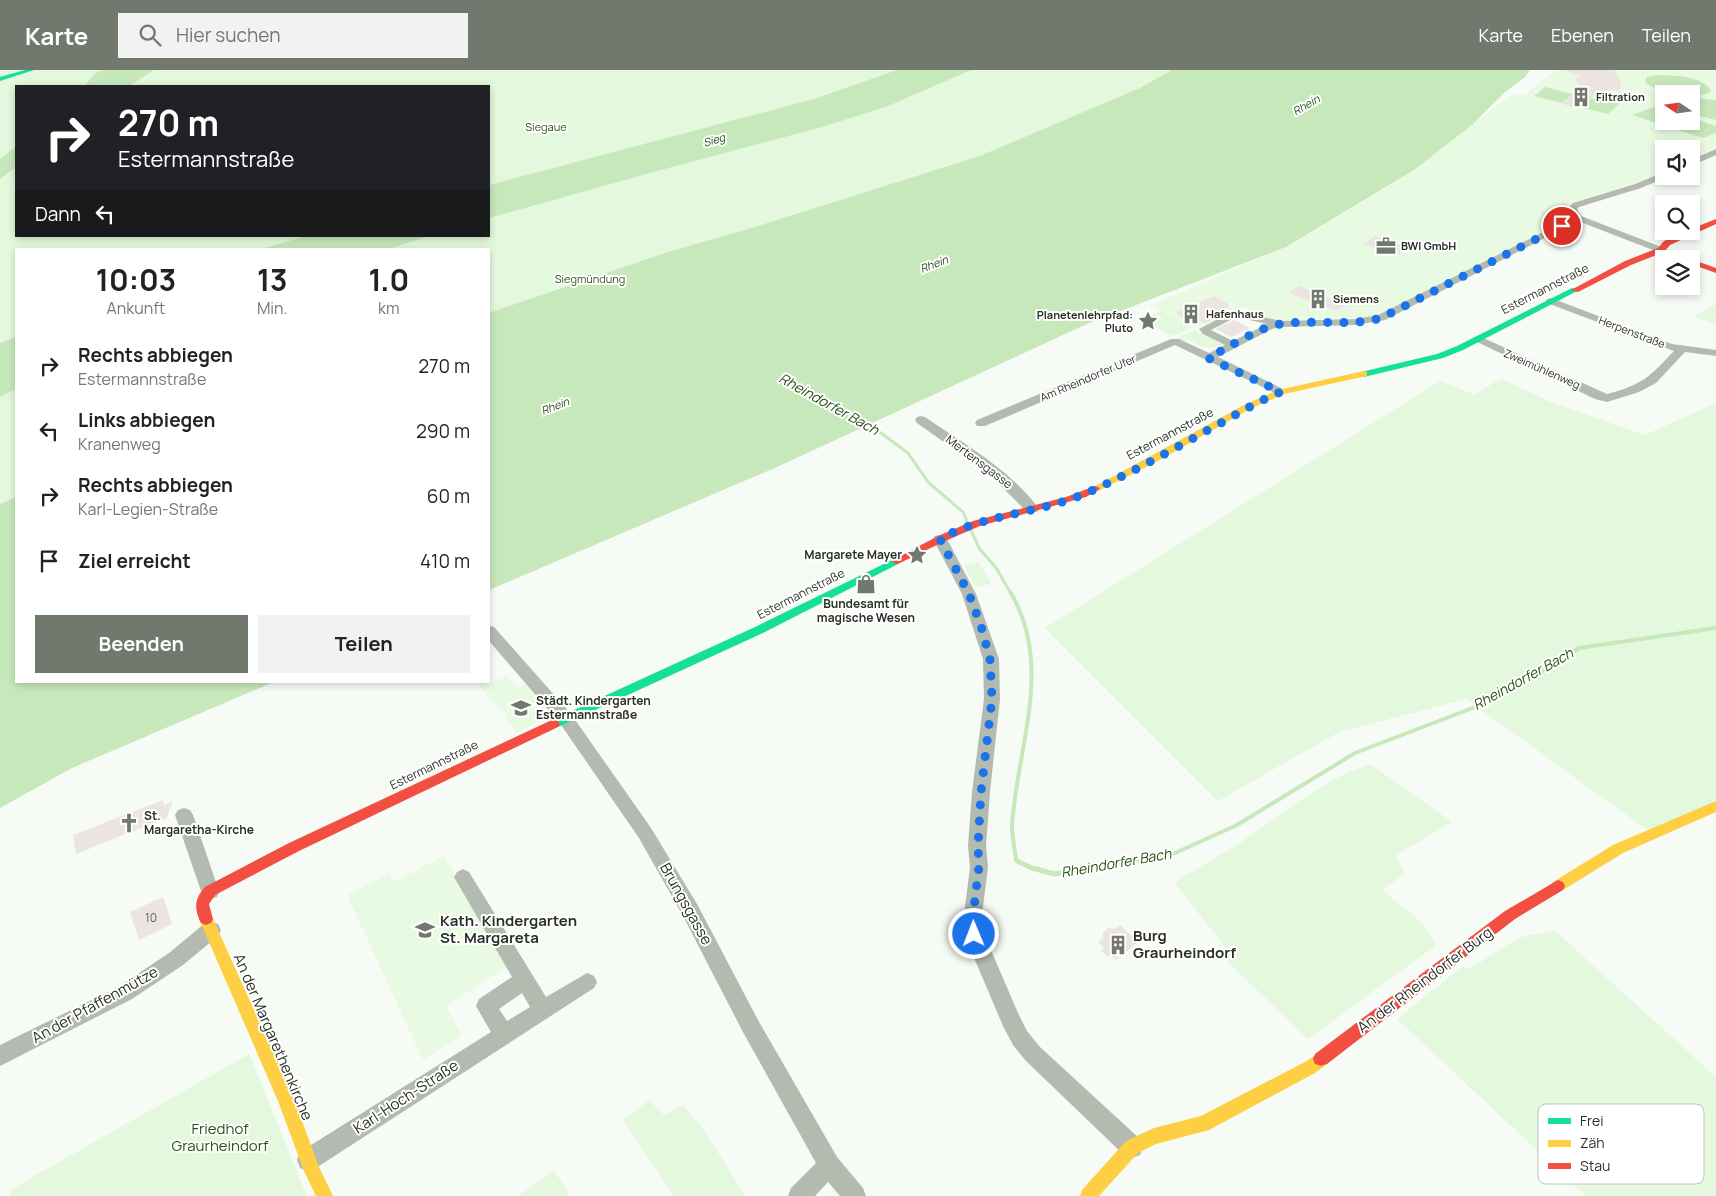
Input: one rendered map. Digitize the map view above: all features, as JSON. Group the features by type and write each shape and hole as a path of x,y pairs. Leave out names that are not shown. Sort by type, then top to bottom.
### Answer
{"street":[{"path":"0,79 31,70"},
{"path":"1700,159 1716,152"},
{"path":"1655,179 1576,205 1572,209 1575,215 1661,250"},
{"path":"1208,358 1268,327 1281,324 1356,322 1381,318 1575,215"},
{"name":"Estermannstraße","path":"1661,250 1667,243 1716,221"},
{"name":"Estermannstraße","path":"210,891 294,847 565,718 760,630 958,530 979,522 1080,496 1155,459 1248,407 1281,392 1440,356 1628,262 1655,252"},
{"path":"1700,265 1716,271"},
{"name":"Herpenstraße","path":"1551,301 1663,344 1682,349 1716,353"},
{"path":"1233,345 1207,332 1204,330 1205,327 1235,314 1281,324"},
{"name":"Zweimühlenweg","path":"1477,339 1607,398 1635,390 1652,381 1682,349"},
{"name":"Am Rheindorfer Ufer","path":"981,423 1175,341 1208,358"},
{"path":"1208,358 1281,392"},
{"path":"989,407 1000,415"},
{"name":"Mertensgasse","path":"921,420 1006,482 1017,491 1032,509"},
{"path":"940,539 969,594 981,626 990,659 992,699 981,792 978,846 979,867 973,915 974,934 1020,1038 1033,1054 1132,1147"},
{"name":"Brungsgasse","path":"490,632 565,718 645,834 669,872 755,1034 829,1165 855,1196"},
{"name":"An der Rheindorfer Burg","path":"1088,1196 1132,1147 1154,1136 1203,1124 1309,1068 1510,915 1618,850 1716,806"},
{"path":"184,815 210,891"},
{"path":"463,877 543,1010"},
{"name":"An der Margarethenkirche","path":"210,891 203,898 201,907 286,1100 308,1160 325,1196"},
{"name":"An der Pfaffenmütze","path":"0,1056 147,980 211,930"},
{"path":"504,1034 486,1006 524,981"},
{"name":"Karl-Hoch-Straße","path":"308,1160 587,982"},
{"path":"799,1196 829,1165"}],"shaded area":[{"path":"1555,70 1716,70 1716,148 1700,155 1700,140 1655,140 1655,175 1632,184 1568,204 1568,219 1378,315 1366,318 1276,321 1243,307 1195,328 1152,305 1286,247 1414,170 1511,95 1525,95"},
{"name":"Städt. Kindergarten Estermannstraße","path":"507,676 517,688 526,684 549,717 516,733 506,716 478,685 482,683 489,684"},
{"name":"Kath. Kindergarten St. Margareta","path":"444,856 508,966 446,1006 462,1036 423,1060 347,895 389,874 394,882"}],"green space":[{"name":"Siegmündung","path":"0,70 1349,70 490,422 490,248 330,248 368,237 490,237 490,85 15,85 15,237 359,237 322,248 15,248 15,359 0,366"},
{"path":"1716,304 1716,325 1694,316"},
{"path":"1162,311 1192,328 1173,336 1142,319"},
{"path":"1195,330 1222,344 1208,348 1187,339 1182,342 1176,338"},
{"path":"15,364 15,613 0,620 0,371"},
{"path":"1501,378 1550,402 1645,435 1716,403 1716,804 1653,834 1466,699 1339,732 1218,801 1045,628 1440,381 1475,395"},
{"path":"979,562 991,584 975,587 964,565"},
{"path":"1370,764 1452,822 1395,856 1405,873 1382,890 1421,922 1435,946 1308,1039 1219,954 1226,948 1175,884 1181,878 1240,843 1318,789 1335,779"},
{"path":"1554,930 1716,1077 1716,1196 1586,1196 1573,1184 1704,1184 1704,1104 1538,1104 1538,1151 1397,1019 1463,966 1468,969 1473,967 1518,938"},
{"name":"Friedhof Graurheindorf","path":"249,1054 307,1196 11,1196 10,1190"},
{"path":"649,1100 664,1115 683,1105 704,1130 745,1196 674,1196 623,1120"},
{"path":"554,1170 570,1196 518,1196"}],"water":[{"path":"103,70 154,70 131,85 86,85 95,73"},
{"name":"Sieg","path":"897,70 971,70 888,106 822,127 490,218 490,185 814,99"},
{"name":"Rhein","path":"1172,70 1530,70 1525,77 1504,93 1472,125 1414,170 1286,247 1087,324 777,467 490,590 490,313 668,252 755,227 980,156 1140,88"},
{"path":"1658,75 1694,79 1707,85 1711,90 1700,94 1700,85 1655,85 1655,88 1645,82 1647,77"},
{"path":"1545,87 1573,94 1562,103 1534,96"},
{"path":"1591,98 1619,104 1608,114 1580,107"},
{"path":"1700,99 1716,100 1716,120 1700,116"},
{"path":"1654,107 1655,107 1655,122 1632,115"},
{"path":"1700,121 1716,126 1716,133 1703,138 1678,130 1700,130"},
{"path":"15,147 15,168 0,179 0,159"},
{"path":"303,237 426,237 392,248 265,248"},
{"path":"15,337 15,390 0,397 0,343"},
{"path":"15,497 15,683 271,683 72,768 0,808 0,504"}],"building":[{"path":"1564,70 1614,70 1621,83 1620,90 1599,91 1578,108 1562,104 1581,89 1575,78 1581,77"},
{"name":"BWI GmbH","path":"1375,236 1409,248 1399,255 1363,244"},
{"name":"Siemens","path":"1299,286 1347,305 1336,311 1288,293"},
{"path":"1214,296 1230,305 1218,312 1223,314 1205,324 1197,319 1191,322 1175,313"},
{"path":"1234,320 1250,328 1231,337 1216,329"},
{"name":"St. Margaretha-Kirche","path":"163,800 164,805 173,801 166,818 76,854 73,835"},
{"path":"163,897 172,924 139,940 130,912"},
{"name":"Burg Graurheindorf","path":"1120,925 1138,942 1116,960 1110,955 1108,957 1101,950 1104,948 1098,942 1103,938 1103,933 1108,928 1114,929"}],"waterway":[{"name":"Rheindorfer Bach","path":"866,422 908,453 928,482 963,512 979,548 997,569 1011,594"},
{"name":"Rheindorfer Bach","path":"1011,593 1024,621 1030,650 1032,679 1030,708 1015,796 1012,826 1016,860 1020,862"},
{"name":"Rheindorfer Bach","path":"1127,862 1173,854 1237,825 1355,753 1483,704 1519,680 1549,668 1579,648 1716,628"},
{"name":"Rheindorfer Bach","path":"1017,861 1032,868 1055,874 1135,861"}],"traffic: fast":[{"path":"0,79 31,70"},
{"path":"1364,374 1440,356 1460,348 1575,290"},
{"path":"554,724 759,630 896,561"}],"traffic: slow":[{"path":"1095,489 1155,459 1247,407 1281,392 1364,374"},
{"path":"1558,886 1618,849 1716,806"},
{"path":"206,919 286,1100 312,1171 325,1196"},
{"path":"1088,1196 1132,1147 1154,1136 1203,1124 1309,1068 1321,1059"}],"traffic: jam":[{"path":"1575,290 1628,263 1661,250 1667,243 1716,221"},
{"path":"1700,265 1716,271"},
{"path":"896,561 964,528 1001,516 1069,499 1095,489"},
{"path":"206,919 202,904 210,891 294,847 554,724"},
{"path":"1321,1059 1510,915 1558,886"}],"place":[{"name":"Filtration","path":"1581,97"},
{"name":"BWI GmbH","path":"1386,246"},
{"name":"Siemens","path":"1318,299"},
{"name":"Hafenhaus","path":"1191,314"},
{"name":"Planetenlehrpfad: Pluto","path":"1148,321"},
{"name":"Margarete Mayer","path":"917,555"},
{"name":"Bundesamt für magische Wesen","path":"866,584"},
{"name":"Städt. Kindergarten Estermannstraße","path":"521,708"},
{"name":"St. Margaretha-Kirche","path":"129,823"},
{"name":"Kath. Kindergarten St. Margareta","path":"425,930"},
{"name":"Burg Graurheindorf","path":"1118,945"}],"route":[{"path":"974,934 973,915 979,867 978,846 981,792 992,699 990,659 981,626 969,594 940,539 986,520 1080,496 1155,459 1248,407 1281,392 1208,358 1268,327 1281,324 1356,322 1381,318 1562,226"}],"park label":[{"name":"Siegaue","path":"546,127"}]}
